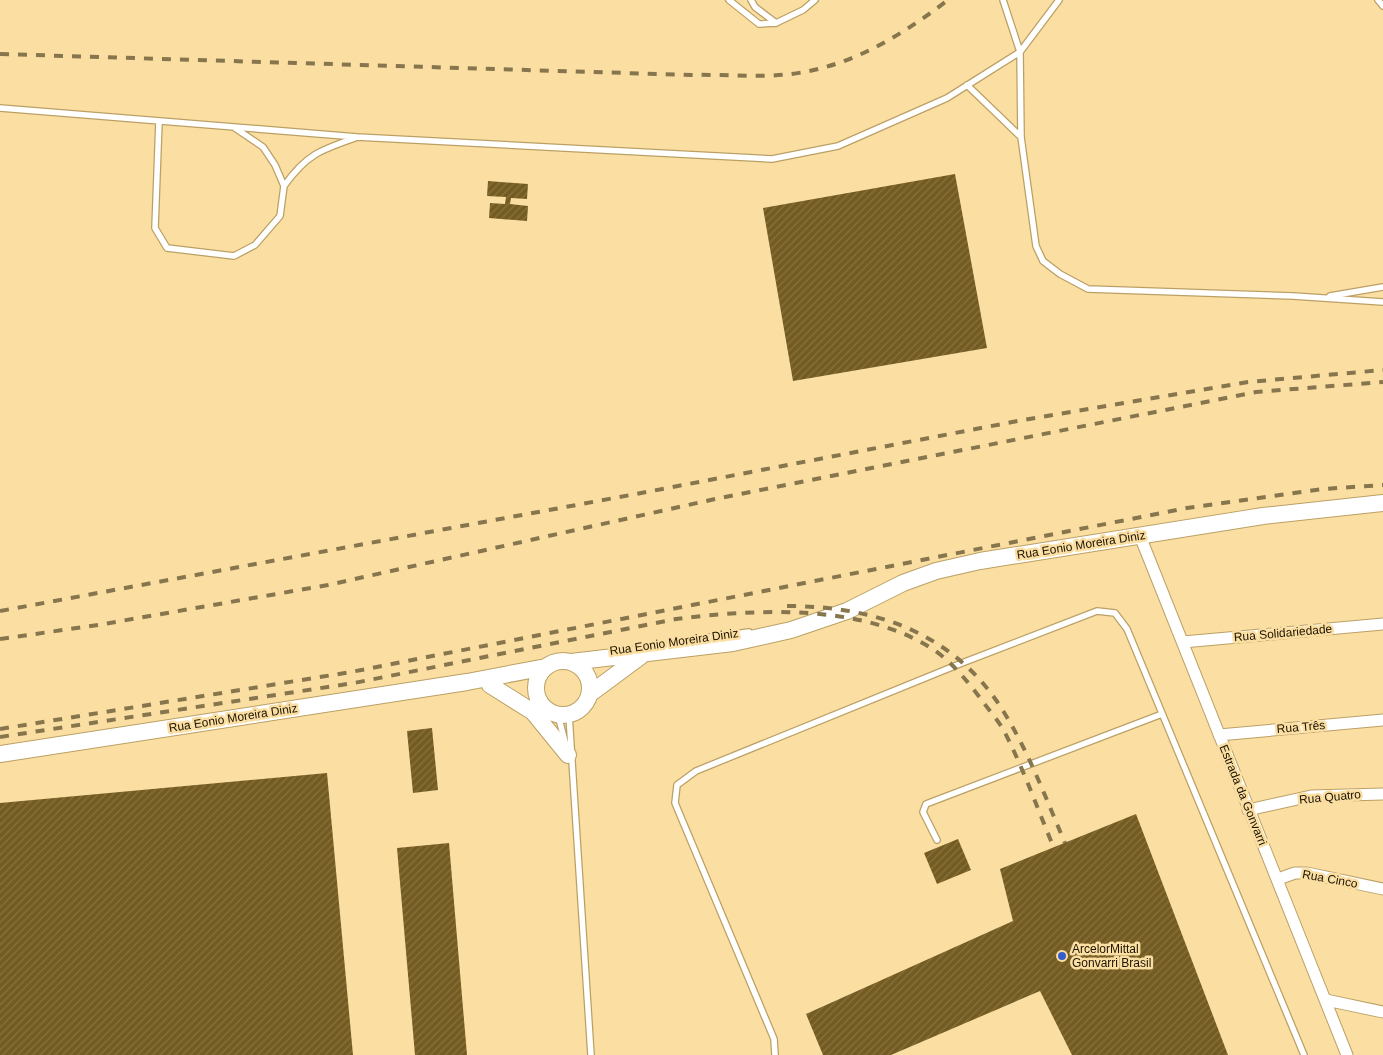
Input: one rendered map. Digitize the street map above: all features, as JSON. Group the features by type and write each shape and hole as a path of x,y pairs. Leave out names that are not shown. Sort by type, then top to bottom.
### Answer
{"main road":[{"name":"Rua Eonio Moreira Diniz","path":"0,754 467,682 559,663 642,655 733,643 791,630 846,611 903,583 936,571 980,561 1263,516 1383,504"},
{"name":"Rua Eonio Moreira Diniz","path":"591,693 642,655"},
{"path":"559,663 583,668 590,680 591,693 587,703 579,711 564,715 547,711 540,702 536,690 538,677 559,663"},
{"name":"Rua Eonio Moreira Diniz","path":"467,682 512,685 540,702"},
{"path":"490,685 534,712 568,755"}],"street":[{"name":"Estrada da Gonvarri","path":"1140,536 1347,1055"},
{"name":"Rua Solidariedade","path":"1183,642 1383,624"},
{"name":"Rua Três","path":"1219,735 1383,720"},
{"name":"Rua Quatro","path":"1248,810 1311,796 1383,794"},
{"name":"Rua Cinco","path":"1278,879 1295,873 1307,873 1383,889"},
{"path":"1326,1000 1383,1012"}],"lane":[{"path":"729,0 759,24 776,23 803,10 815,0"},
{"path":"751,0 755,7 776,23"},
{"path":"1003,0 1020,52 1021,137 1036,246 1042,261 1060,274 1088,289 1383,302"},
{"path":"0,108 357,137 772,159 838,146 947,98 1020,52 1059,0"},
{"path":"1378,0 1383,6"},
{"path":"967,85 1021,137"},
{"path":"159,121 155,228 167,248 234,256 255,245 280,216 284,186 296,170 314,153 357,137"},
{"path":"234,127 263,148 275,165 284,186"},
{"path":"1318,298 1383,287"},
{"path":"775,1055 774,1039 675,803 678,785 696,771 962,663 1097,612 1115,614 1127,629 1304,1055"},
{"name":"Rua Eonio Moreira Diniz","path":"667,643 734,633 791,630"},
{"name":"Rua Eonio Moreira Diniz","path":"559,663 657,644"},
{"path":"937,840 923,812 926,804 1162,714"},
{"path":"564,715 568,755 573,780"},
{"path":"564,715 573,780 591,1055"}],"building":[{"path":"955,174 987,348 793,381 763,208"},
{"path":"488,181 528,184 527,199 511,198 510,204 528,206 527,221 489,218 490,203 505,204 506,197 487,196"},
{"path":"432,728 438,790 413,793 407,731"},
{"path":"327,773 353,1055 0,1055 0,803"},
{"name":"ArcelorMittal Gonvarri Brasil","path":"1136,814 1228,1055 1072,1055 1040,991 891,1055 823,1055 806,1014 1013,921 1000,869"},
{"path":"958,839 971,870 937,884 924,853"},
{"path":"449,843 467,1055 415,1055 397,848"}],"railway":[{"path":"0,54 691,75 779,75 834,65 854,57 912,26 948,0"},
{"path":"0,611 636,494 1023,420 1248,382 1383,370"},
{"path":"0,639 98,625 328,585 715,499 1256,392 1383,382"},
{"path":"0,729 351,672 1187,508 1323,489 1383,485"},
{"path":"787,606 821,607 854,612 885,620 914,631 941,646 966,666 988,690 1008,719 1024,749 1065,843"},
{"path":"0,737 354,683 676,619 740,613 809,613 843,617 875,624 906,635 934,650 954,666 1003,729 1054,848"}],"place":[{"name":"ArcelorMittal Gonvarri Brasil","path":"1062,956"}]}
